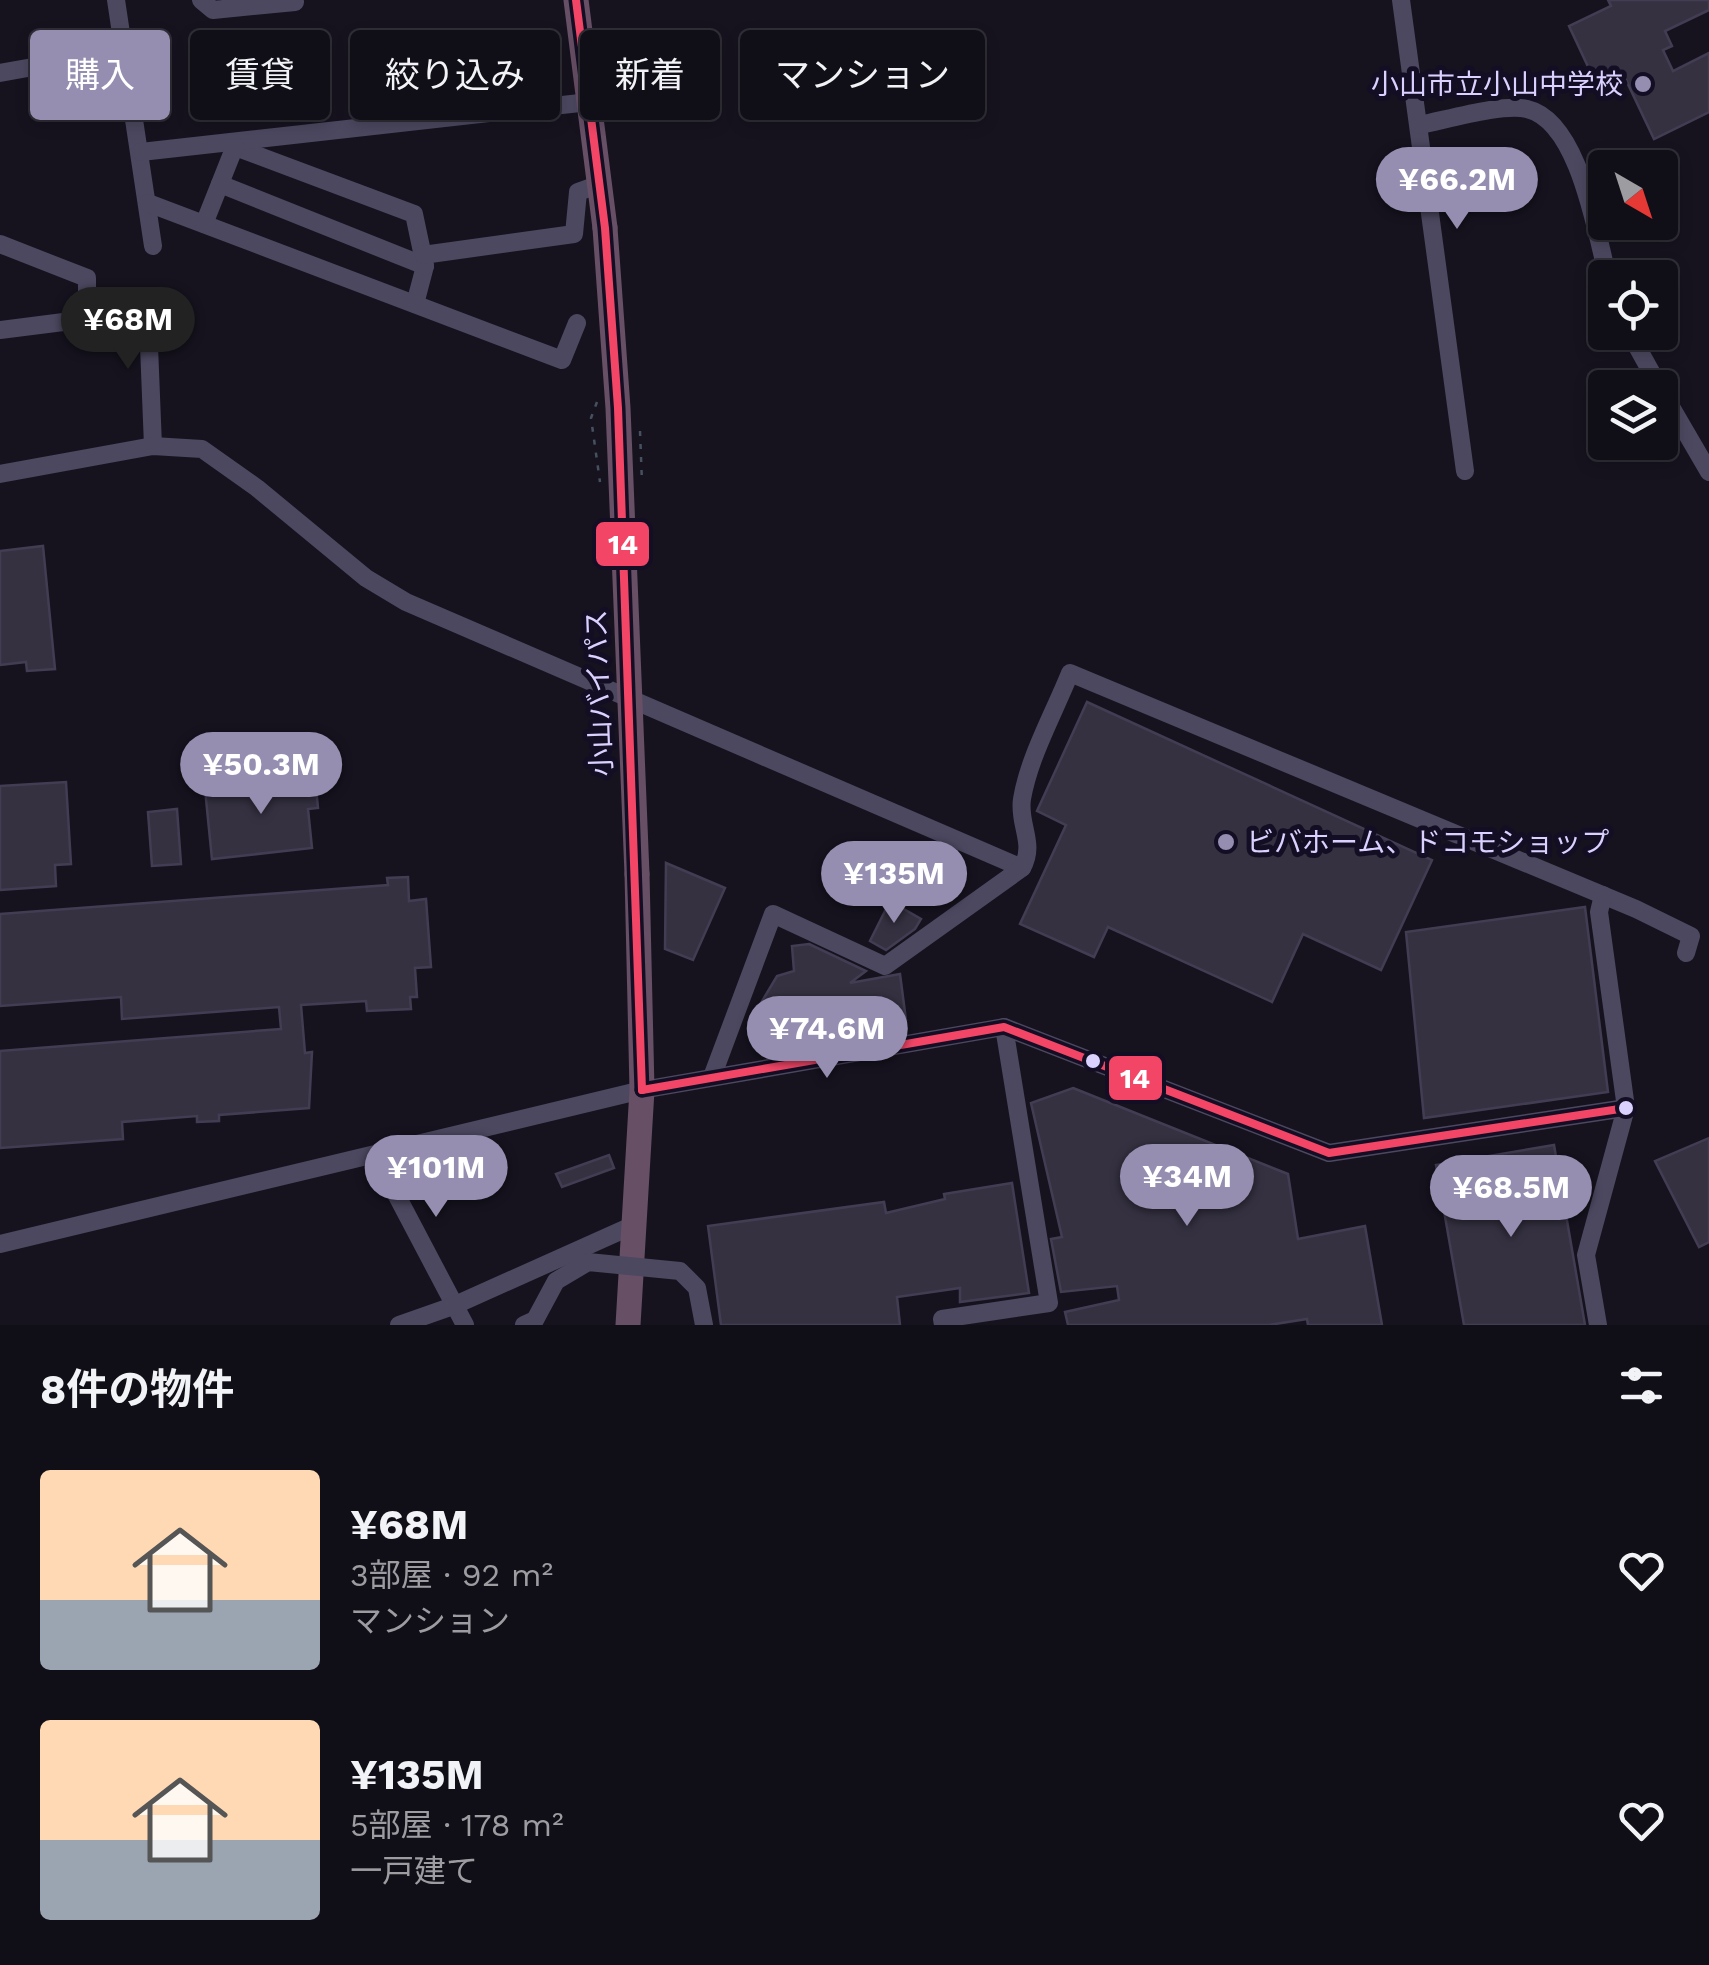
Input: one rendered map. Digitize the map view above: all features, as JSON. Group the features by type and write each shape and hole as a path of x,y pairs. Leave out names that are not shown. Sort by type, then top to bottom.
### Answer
{"highway":[{"name":"小山バイパス","path":"576,0 580,30"},
{"name":"小山バイパス","path":"592,120 605,228 618,408 636,874 642,1090 628,1325"}],"street":[{"path":"116,0 120,30"},
{"path":"201,0 213,10 295,2"},
{"path":"1401,0 1465,471"},
{"path":"0,73 30,67"},
{"path":"142,152 580,103"},
{"path":"1419,125 1526,108 1556,123 1585,190 1603,260"},
{"path":"136,120 154,246"},
{"path":"204,224 230,145"},
{"path":"230,145 414,214 424,261 416,304"},
{"path":"220,184 424,261 574,234 578,192 600,184"},
{"path":"148,203 562,360 577,324"},
{"path":"0,244 87,278 87,319 0,330"},
{"path":"147,296 153,446"},
{"path":"1678,419 1709,472"},
{"path":"0,474 153,446 184,445 220,459 353,568 406,602 1022,868"},
{"path":"712,1077 772,914 885,966 1022,868 1030,846 1021,805 1023,793 1070,673 1602,895 1691,936 1686,953"},
{"path":"1598,1325 1586,1255 1626,1108 1598,912 1602,895"},
{"path":"0,1244 642,1090 1004,1027 1328,1154 1626,1108"},
{"path":"943,1325 942,1319 1049,1304 1004,1027"},
{"path":"376,1156 465,1325"},
{"path":"399,1325 454,1306 636,1224"},
{"path":"524,1325 534,1320 556,1281 588,1262 680,1270 697,1288 704,1325"}],"building":[{"path":"1608,0 1709,0 1709,10 1665,31 1672,46 1663,50 1673,71 1709,53 1709,112 1654,139 1625,78 1599,90 1569,26 1611,6"},
{"path":"43,546 55,669 27,671 26,662 0,665 0,551"},
{"name":"ビバホーム、ドコモショップ","path":"1087,702 1432,860 1381,970 1303,934 1272,1002 1108,927 1094,957 1020,924 1066,825 1037,811"},
{"path":"315,777 318,808 308,809 312,848 212,859 205,789"},
{"path":"66,782 71,864 55,865 56,886 0,890 0,786"},
{"path":"177,809 181,864 152,866 148,812"},
{"path":"666,863 725,888 693,960 665,949"},
{"path":"408,877 409,901 426,899 431,967 415,968 417,997 410,997 411,1009 367,1011 366,1001 301,1005 305,1053 312,1052 309,1108 219,1115 219,1121 197,1122 197,1116 122,1122 123,1139 0,1148 0,1051 281,1029 279,1007 122,1019 121,997 0,1006 0,914 388,885 387,878"},
{"path":"890,901 921,919 915,929 886,950 870,941"},
{"path":"1585,907 1608,1092 1424,1118 1406,932"},
{"path":"809,944 866,971 850,983 900,974 906,1020 757,1048 755,1013 777,976 794,971 792,946"},
{"path":"1073,1088 1288,1174 1298,1239 1365,1226 1382,1325 1308,1325 1307,1319 1269,1325 1068,1325 1065,1312 1119,1300 1117,1286 1061,1292 1051,1239 1062,1237 1031,1103"},
{"path":"1709,1138 1709,1242 1699,1247 1655,1161"},
{"path":"1554,1145 1585,1325 1464,1325 1436,1165"},
{"path":"609,1155 614,1168 562,1187 556,1174"},
{"path":"1012,1183 1029,1293 960,1302 960,1288 897,1297 900,1325 721,1325 708,1226 884,1202 886,1213 945,1199 944,1194"}],"transit line":[{"name":"14","path":"576,0 605,228 618,408 642,1090"},
{"name":"14","path":"642,1090 1004,1027 1329,1153 1626,1108"}],"place":[{"name":"小山市立小山中学校","path":"1643,84"},
{"name":"ビバホーム、ドコモショップ","path":"1226,842"}]}
